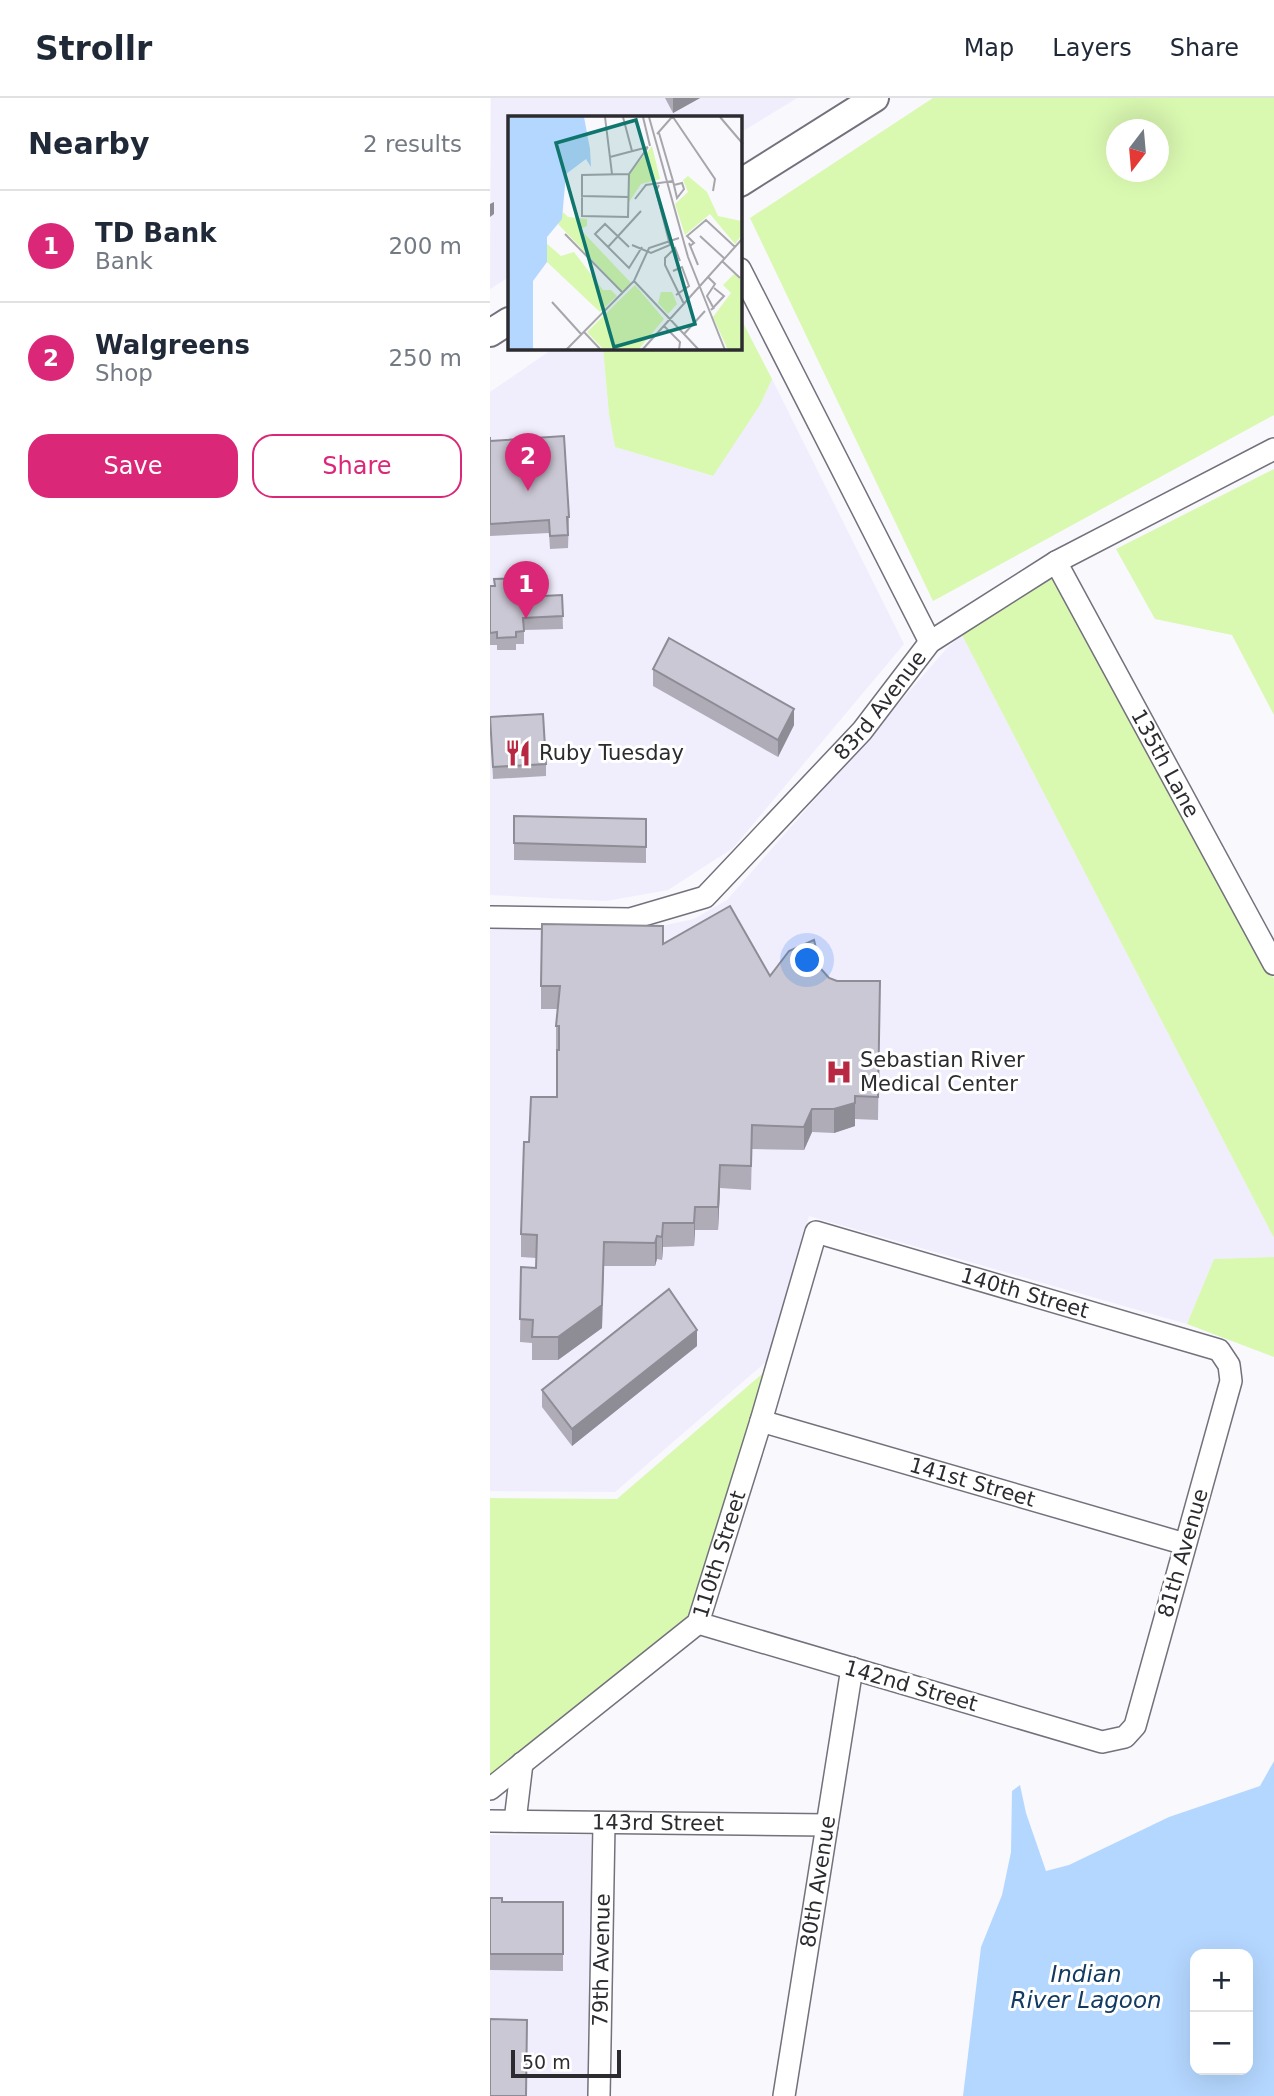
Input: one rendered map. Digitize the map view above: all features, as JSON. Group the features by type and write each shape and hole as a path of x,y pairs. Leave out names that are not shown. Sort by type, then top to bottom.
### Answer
{"main road":[{"path":"742,182 875,98"},
{"path":"490,333 508,322"}],"street":[{"path":"742,273 930,642"},
{"name":"83rd Avenue","path":"490,917 630,919 705,897 862,731 930,642 1056,562 1274,449"},
{"name":"135th Lane","path":"1056,562 1274,964"},
{"name":"140th Street","path":"816,1231 1219,1350 1229,1365"},
{"name":"110th Street","path":"490,1789 698,1623 761,1421 816,1231"},
{"name":"81th Avenue","path":"1125,1737 1135,1726 1231,1381 1229,1365"},
{"name":"141st Street","path":"761,1421 1185,1544"},
{"name":"142nd Street","path":"698,1623 1102,1742 1125,1737"},
{"name":"80th Avenue","path":"784,2096 852,1668"},
{"path":"515,1821 522,1763"},
{"name":"143rd Street","path":"490,1821 827,1825"},
{"name":"79th Avenue","path":"599,2096 604,1824"}],"shaded area":[{"path":"491,98 797,98 742,132 742,116 508,116 508,278 490,289"},
{"path":"551,350 603,350 615,447 712,476 760,405 772,379 904,644 733,848 668,890 606,901 490,895 490,392"},
{"name":"Sebastian River Medical Center","path":"962,635 1274,1238 1274,1257 1214,1259 1187,1324 809,1216 767,1361 615,1492 490,1491 490,929 657,927 694,919 727,900 948,647"},
{"path":"490,1835 591,1835 594,2096 490,2096"}],"green space":[{"path":"933,98 1274,98 1274,415 933,601 750,218"},
{"path":"742,321 772,379 760,405 713,476 615,447 603,350 742,350"},
{"path":"1274,469 1274,715 1232,635 1155,619 1116,549"},
{"path":"1057,571 1274,979 1274,1238 962,635"},
{"path":"1274,1257 1274,1357 1187,1324 1214,1259"},
{"path":"770,1367 702,1618 490,1778 490,1498 617,1499"}],"water":[{"name":"Indian River Lagoon","path":"1274,1761 1274,2096 963,2096 981,1947 1002,1895 1011,1852 1012,1791 1020,1785 1026,1813 1046,1871 1069,1865 1169,1817 1260,1786"}],"building":[{"path":"564,436 568,535 550,536 549,520 490,524 490,441"},
{"path":"521,578 522,597 562,595 563,616 523,618 524,631 516,632 516,637 497,638 497,632 490,633 490,586 495,586 494,579"},
{"path":"669,638 794,709 778,740 653,669"},
{"name":"Ruby Tuesday","path":"543,714 546,764 493,767 490,717"},
{"path":"514,816 646,819 646,847 514,843"},
{"path":"730,906 770,976 789,951 814,940 821,969 829,978 837,981 880,981 878,1097 855,1096 855,1103 834,1109 812,1109 804,1127 752,1125 751,1166 720,1165 718,1207 695,1207 694,1223 663,1223 662,1237 657,1236 655,1243 604,1242 602,1305 558,1337 532,1337 533,1320 520,1319 521,1267 536,1268 537,1235 521,1234 524,1142 529,1142 531,1097 557,1097 559,1050 559,1026 556,1026 560,986 541,986 542,924 663,926 663,944"},
{"path":"669,1289 697,1330 572,1429 542,1390"},
{"path":"490,1898 502,1898 502,1902 563,1902 563,1954 490,1954"},
{"path":"490,2019 527,2020 526,2096 490,2096"}],"place":[{"name":"Walgreens","path":"528,491"},
{"name":"TD Bank","path":"526,619"},
{"name":"Ruby Tuesday","path":"518,753"},
{"name":"Sebastian River Medical Center","path":"839,1072"}]}
